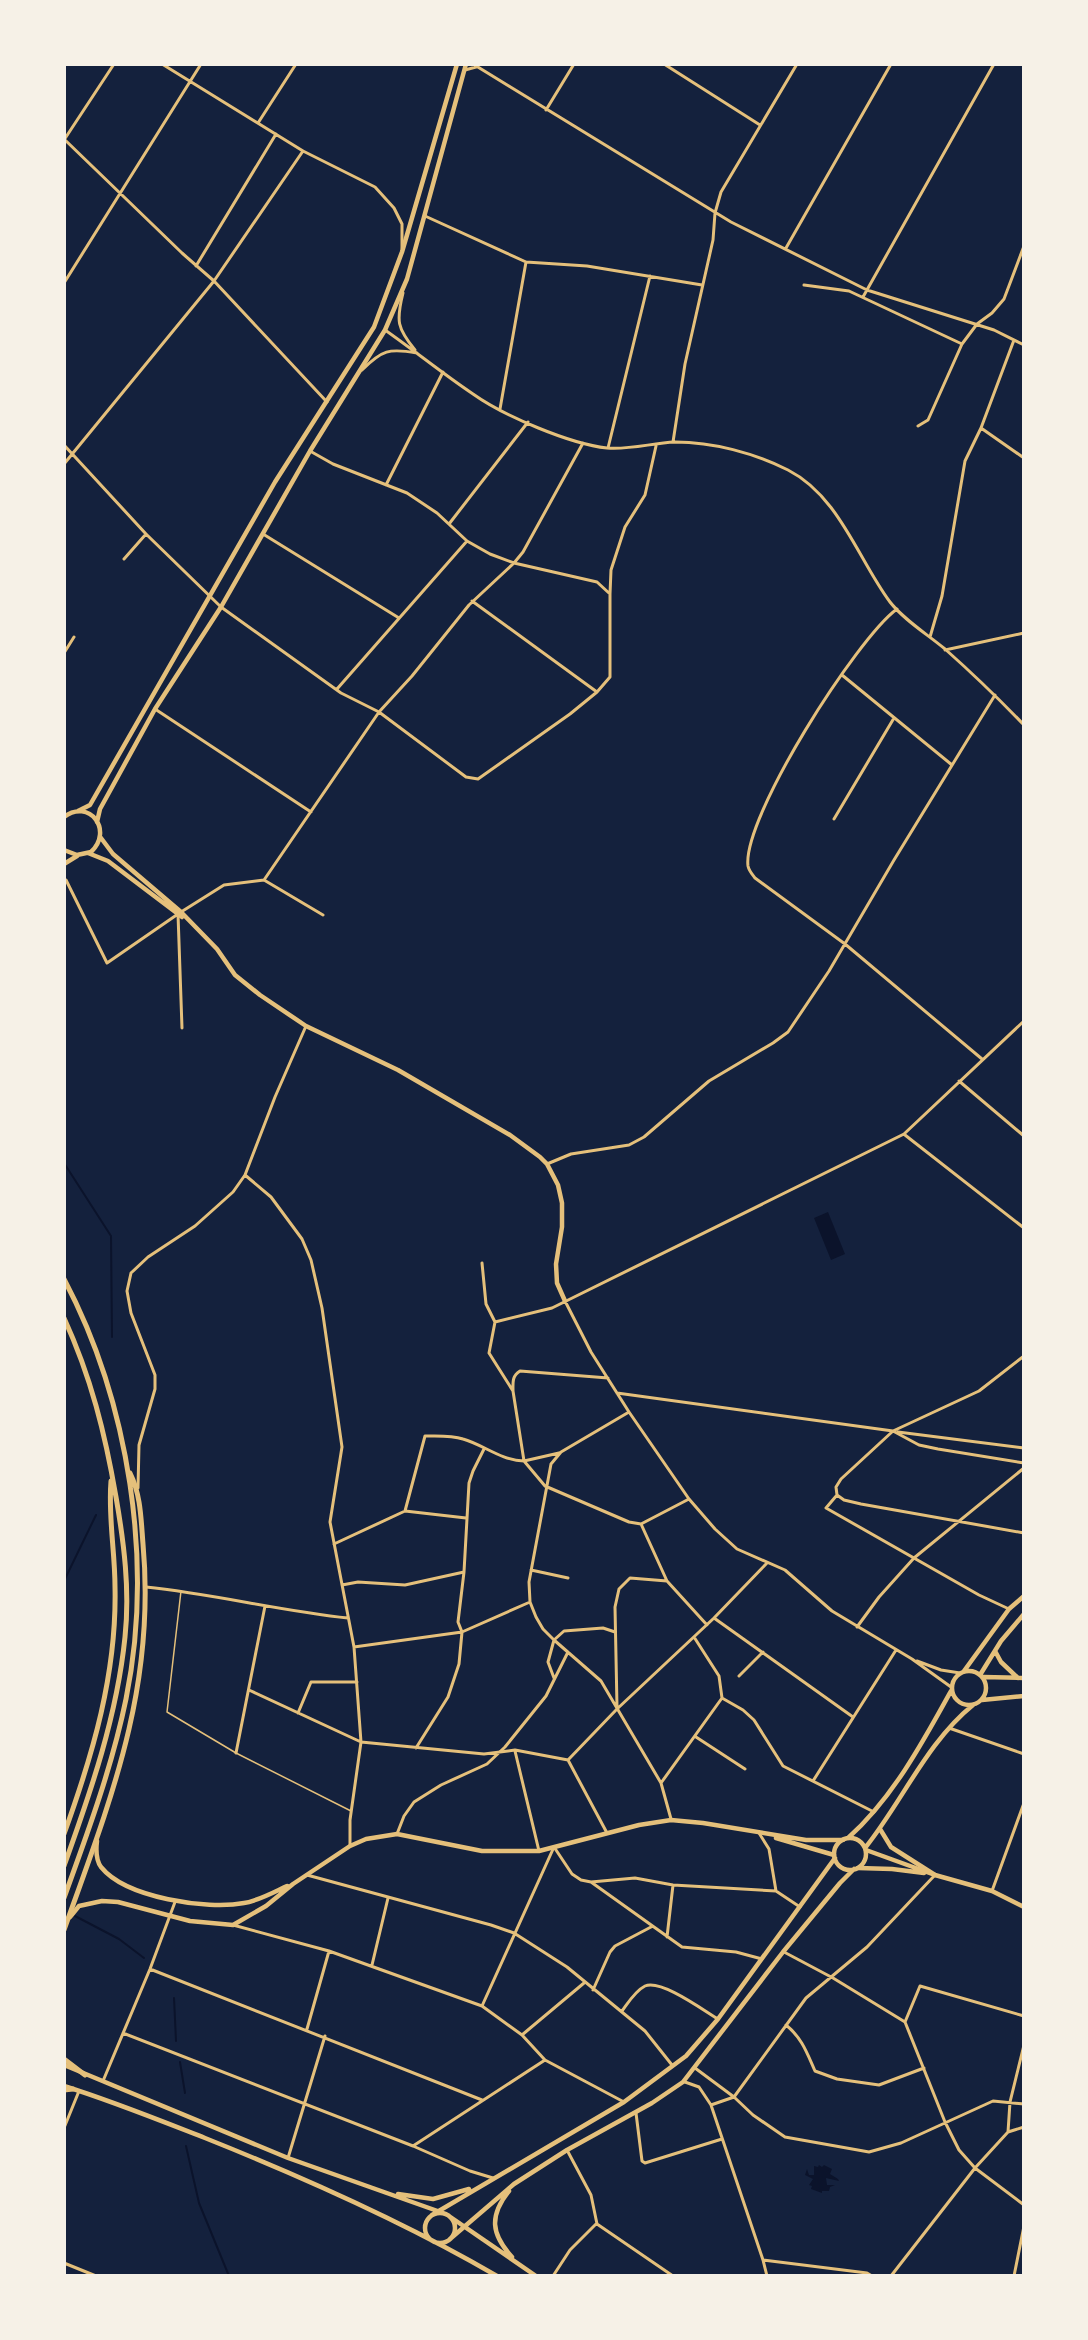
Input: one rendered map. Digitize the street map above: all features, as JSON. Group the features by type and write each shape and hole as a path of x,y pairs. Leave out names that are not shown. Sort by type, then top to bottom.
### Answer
{"highway":[{"path":"64,1279 78,1304 108,1388 128,1469 137,1576 135,1637 126,1697 107,1780 64,1898"},
{"path":"64,1318 93,1392 112,1474 126,1567 125,1636 116,1694 97,1774 64,1866"},
{"path":"64,1930 110,1801 133,1719 146,1626 146,1587 138,1489 128,1469"},
{"path":"64,1834 86,1774 111,1666 116,1586 109,1507 112,1474"},
{"path":"64,2059 85,2075"},
{"path":"64,2088 76,2090"}],"street":[{"path":"114,64 65,140 214,281 327,402"},
{"path":"162,64 303,151 375,187 394,208 402,224 402,252"},
{"path":"64,283 122,194 201,64"},
{"path":"258,123 296,64"},
{"path":"546,110 574,64"},
{"path":"664,64 760,125"},
{"path":"673,442 685,364 713,240 715,213 721,192 797,64"},
{"path":"786,248 891,64"},
{"path":"863,297 994,64"},
{"path":"64,817 90,805 275,482 374,327 402,252 456,65 465,68 475,66 715,213 867,290 994,330 1023,345"},
{"path":"418,353 401,332 398,312 465,68"},
{"path":"196,266 276,134"},
{"path":"64,464 214,281 303,151"},
{"path":"424,215 526,262 587,266 702,285"},
{"path":"918,426 928,420 962,344 976,324 992,313 1004,299 1023,246"},
{"path":"500,409 526,262"},
{"path":"608,448 650,276"},
{"path":"97,822 100,809 155,709 221,607 310,451 385,330 407,279"},
{"path":"804,285 849,291 962,344"},
{"path":"385,330 474,396 555,434 608,448 630,449 673,442 704,444 740,451 789,471 808,483 823,498 897,609 995,695 1023,725"},
{"path":"930,637 942,596 964,461 981,428 1014,340"},
{"path":"357,374 378,354 396,349 418,353"},
{"path":"386,485 443,372"},
{"path":"449,524 528,422"},
{"path":"981,428 1023,458"},
{"path":"264,880 379,712 412,676 472,602 523,552 583,443"},
{"path":"64,444 146,534 221,607 337,690 379,712 466,777 478,779 570,714 597,692 610,677 611,570 625,527 645,495 656,445"},
{"path":"310,451 333,464 386,485 423,503 467,541 490,554 514,563 597,582 610,594"},
{"path":"262,533 399,618"},
{"path":"124,559 146,534"},
{"path":"337,690 467,541"},
{"path":"472,602 597,692"},
{"path":"897,609 877,627 842,675 777,780 754,834 748,868 755,878 845,944 982,1059"},
{"path":"945,650 1023,633"},
{"path":"64,653 74,637"},
{"path":"842,675 952,765"},
{"path":"547,1164 572,1154 629,1145 644,1137 709,1081 788,1032 845,944 995,695"},
{"path":"155,709 311,812"},
{"path":"834,819 894,718"},
{"path":"64,810 89,814 97,822 101,832 97,847 64,864"},
{"path":"100,838 113,854 217,949 235,975 260,995 306,1026 398,1070 540,1156 558,1185 562,1203 562,1227 556,1264 557,1283 591,1352 689,1499 715,1529 737,1549 785,1570 832,1611 912,1659 951,1689 957,1701 973,1705"},
{"path":"64,850 78,855"},
{"path":"88,853 108,861 180,913"},
{"path":"66,880 107,963 224,885 264,880 323,915"},
{"path":"180,913 182,1028"},
{"path":"495,1322 552,1308 904,1134 1023,1021"},
{"path":"138,1489 139,1445 155,1389 155,1375 131,1313 128,1291 131,1273 148,1257 195,1226 233,1192 245,1175 275,1096 306,1026"},
{"path":"959,1081 1023,1136"},
{"path":"904,1134 1023,1228"},
{"path":"245,1175 271,1197 302,1239 311,1260 322,1308 342,1447 330,1522 354,1647 361,1742 350,1846"},
{"path":"482,1263 486,1304 495,1322 489,1353 513,1390"},
{"path":"1023,1356 979,1391 894,1431 841,1479 836,1487 837,1495 844,1500 1023,1533"},
{"path":"608,1378 520,1371 515,1374 513,1390 524,1461 545,1486 629,1522 641,1524 689,1499"},
{"path":"618,1393 1023,1448"},
{"path":"405,1511 425,1436 463,1439 512,1461 524,1461 561,1452 630,1412"},
{"path":"894,1431 919,1445 1023,1463"},
{"path":"416,1748 451,1689 459,1664 462,1632 458,1622 464,1572 469,1484 484,1449"},
{"path":"561,1452 551,1464 545,1486 529,1582 530,1602 543,1629 601,1681 661,1783 671,1820"},
{"path":"857,1627 879,1597 914,1558 1023,1468"},
{"path":"837,1495 826,1508 1009,1610"},
{"path":"334,1544 405,1511 466,1518"},
{"path":"641,1524 668,1581 706,1625"},
{"path":"568,1760 617,1709 714,1618 766,1563"},
{"path":"531,1570 568,1578"},
{"path":"342,1585 358,1582 405,1585 464,1572"},
{"path":"617,1709 615,1607 619,1589 630,1578 668,1581"},
{"path":"146,1587 348,1618"},
{"path":"1023,1596 1009,1610 962,1672 954,1678 951,1689 906,1766 874,1812 836,1846 835,1856 800,1908 699,2042 674,2066 624,2102 432,2215 424,2228 432,2241 441,2242 450,2239 514,2184 683,2082 783,1952 840,1883 865,1860 865,1849 948,1728 973,1705 982,1700 1023,1696"},
{"path":"354,1647 462,1632 530,1602"},
{"path":"236,1753 265,1605"},
{"path":"982,1700 986,1691 981,1676 995,1651 1023,1614"},
{"path":"714,1618 853,1717"},
{"path":"554,1678 548,1662 554,1640 564,1631 603,1628 616,1632"},
{"path":"661,1783 722,1698 719,1676 694,1637"},
{"path":"813,1781 896,1650"},
{"path":"995,1651 1001,1662 1021,1678"},
{"path":"397,1834 404,1816 414,1802 441,1785 487,1764 500,1751 546,1696 568,1652"},
{"path":"739,1676 763,1652"},
{"path":"912,1659 941,1670 974,1671 981,1676 1021,1678"},
{"path":"298,1713 311,1682 357,1682"},
{"path":"249,1690 361,1742 484,1754 515,1750 568,1760"},
{"path":"722,1698 743,1710 754,1720 783,1766 874,1812"},
{"path":"948,1728 1023,1754"},
{"path":"696,1736 745,1769"},
{"path":"515,1750 539,1851"},
{"path":"568,1760 608,1835"},
{"path":"992,1890 1021,1816 1023,1803"},
{"path":"98,1832 96,1852 100,1866 116,1880 175,1902 245,1903 292,1884 350,1846 366,1839 397,1834 482,1851 539,1851 671,1820 806,1840 857,1840 865,1849 935,1875 992,1890 1023,1907"},
{"path":"880,1829 891,1848 935,1875"},
{"path":"759,1833 835,1856 841,1867 892,1869 935,1875"},
{"path":"759,1833 769,1849 776,1891"},
{"path":"554,1847 572,1874 591,1882 682,1947 736,1952 762,1959"},
{"path":"482,2006 554,1847"},
{"path":"307,1875 514,1933 567,1967 584,1983 622,2011 645,2031 674,2066"},
{"path":"711,2105 734,2097 806,1998 867,1947 935,1875"},
{"path":"591,1882 635,1878 673,1885 776,1891 800,1908"},
{"path":"233,1925 266,1906 292,1884"},
{"path":"667,1937 673,1885"},
{"path":"372,1965 388,1898"},
{"path":"68,1919 79,1906 102,1901 118,1902 190,1921 233,1925 372,1965 482,2006 522,2035 545,2060 624,2102"},
{"path":"103,2083 175,1902"},
{"path":"593,1989 615,1946 651,1927"},
{"path":"307,2029 329,1951"},
{"path":"783,1952 906,2022 945,2122 959,2150 975,2168 1023,2205"},
{"path":"150,1968 482,2100"},
{"path":"522,2035 584,1983"},
{"path":"622,2011 636,1993 647,1985 662,1986 718,2019"},
{"path":"906,2022 920,1986 1023,2016"},
{"path":"786,2025 799,2037 806,2048 815,2071 837,2079 879,2085 924,2068"},
{"path":"123,2033 306,2103 470,2171 494,2178"},
{"path":"288,2158 325,2036"},
{"path":"1008,2132 1010,2102 1023,2045"},
{"path":"413,2146 545,2060"},
{"path":"64,2065 288,2158 446,2214 536,2276"},
{"path":"695,2068 734,2097 753,2115 785,2137 869,2152 891,2146 993,2101 1023,2104"},
{"path":"683,2082 696,2084 711,2105 763,2260 766,2276"},
{"path":"64,2128 76,2090 172,2125 326,2188 497,2276"},
{"path":"636,2112 642,2158 645,2163 722,2139"},
{"path":"891,2276 975,2168 1008,2132 1023,2127"},
{"path":"567,2150 591,2195 597,2224 673,2276"},
{"path":"514,2184 497,2209 495,2223 501,2244 518,2264"},
{"path":"389,2193 433,2199 477,2187"},
{"path":"432,2215 446,2214"},
{"path":"446,2214 454,2226 450,2239"},
{"path":"553,2276 570,2250 597,2224"},
{"path":"1014,2276 1023,2226"},
{"path":"763,2260 867,2273 872,2276"},
{"path":"64,2263 96,2276"}],"lane":[{"path":"181,1591 166,1712 236,1753 352,1812"}],"water":[{"path":"828,1212 845,1254 831,1260 814,1218"},
{"path":"819,2165 832,2169 830,2174 839,2181 826,2178 827,2185 835,2185 830,2187 829,2191 822,2191 822,2193 811,2189 812,2186 809,2185 813,2179 805,2175 807,2169 809,2175 814,2175 814,2166"}],"waterway":[{"path":"64,1163 111,1236 112,1337"},
{"path":"64,1581 96,1515"},
{"path":"75,1916 119,1939 144,1958"},
{"path":"174,1998 176,2041"},
{"path":"180,2062 185,2093"},
{"path":"186,2146 199,2203 229,2276"}]}
